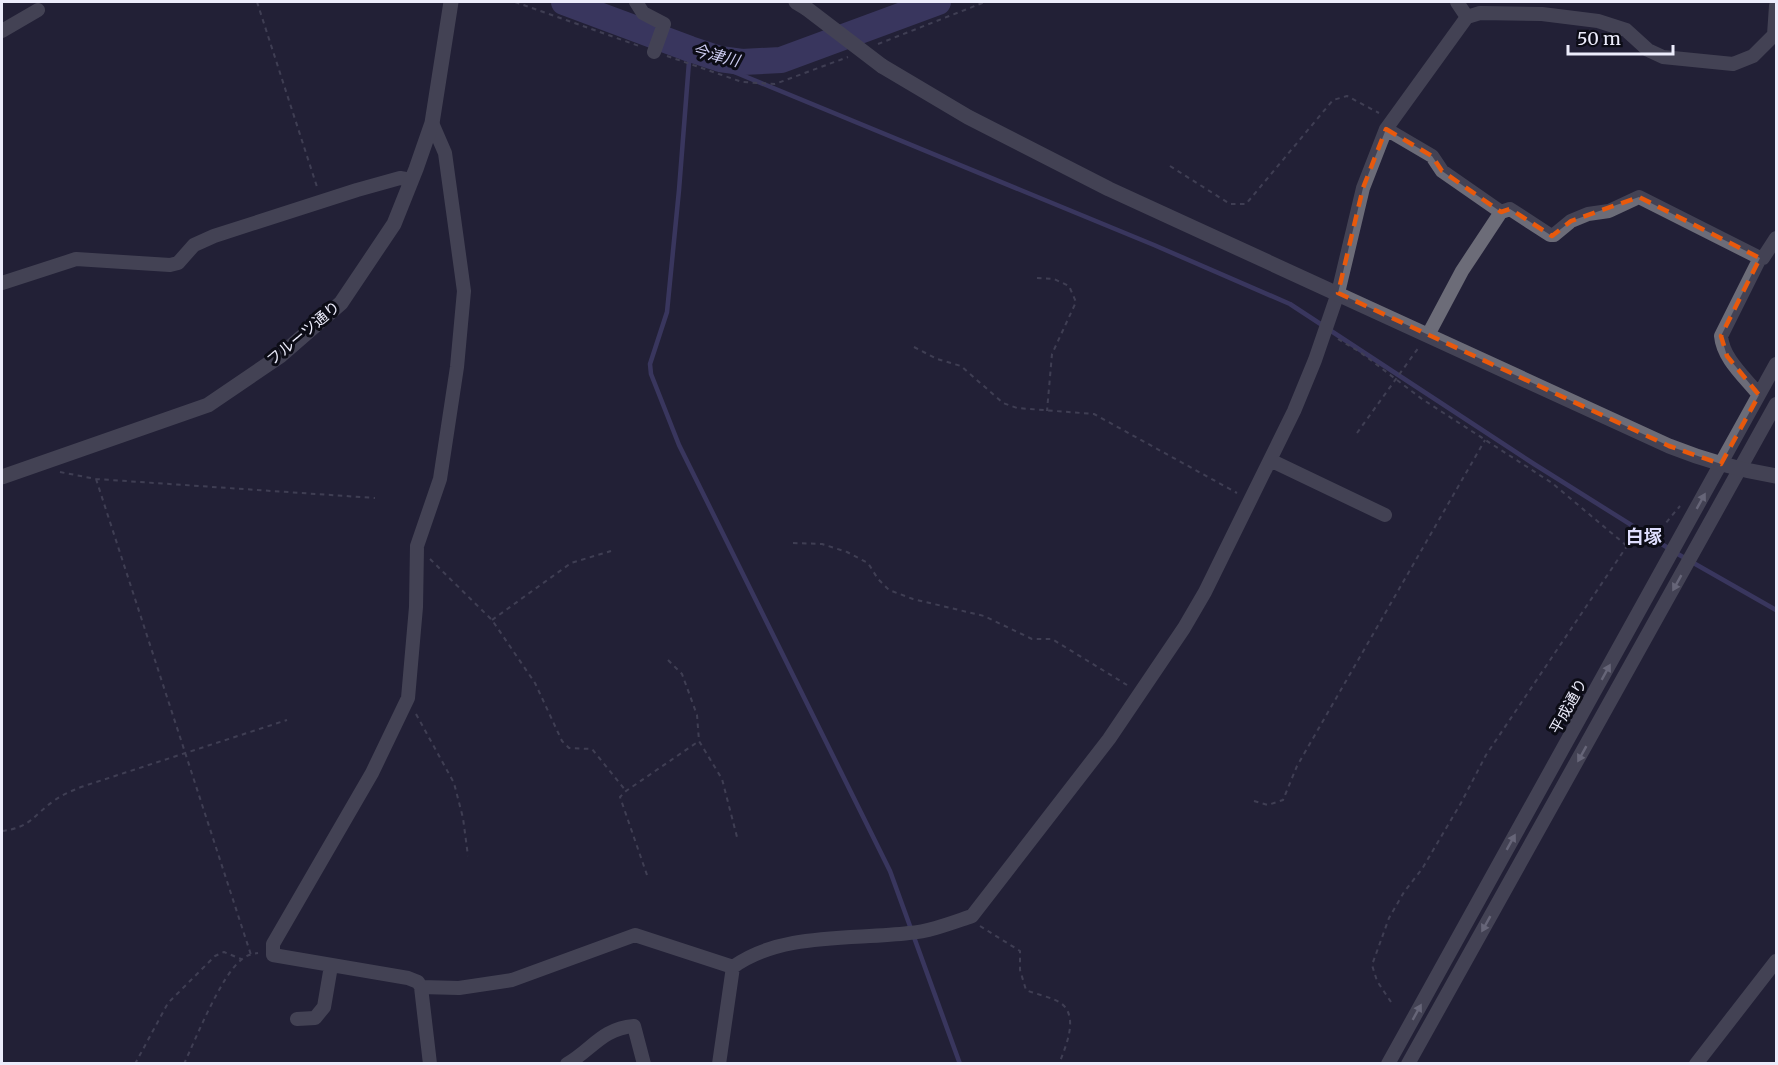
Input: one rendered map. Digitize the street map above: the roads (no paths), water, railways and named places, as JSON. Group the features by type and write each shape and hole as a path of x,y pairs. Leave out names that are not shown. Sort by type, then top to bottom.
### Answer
{"street":[{"name":"フルーツ通り","path":"2,477 208,405 280,356 341,303 394,224 411,180 432,123 452,2"},
{"path":"636,2 643,13 664,24 654,52"},
{"path":"1456,2 1467,17"},
{"path":"804,4 882,66 968,117 1109,189 1669,446 1741,470 1776,476"},
{"path":"719,1064 733,967 745,958 789,943 911,933 939,928 972,916 1109,739 1205,592 1298,401 1338,293 1363,188 1389,124 1467,17 1480,13 1542,8 1626,30 1648,50 1663,57 1733,64 1753,56 1775,36 1776,6"},
{"path":"2,31 38,10"},
{"path":"430,1064 421,987 418,982 408,978 273,955 273,944 372,773 408,698 416,607 417,546 441,479 457,367 464,291 445,153 432,123"},
{"path":"1389,124 1432,156 1442,171 1501,212"},
{"path":"2,283 76,259 170,266 178,263 194,245 214,236 400,178 411,180"},
{"path":"1428,335 1462,271 1501,212 1510,209 1550,235 1554,235 1571,221 1588,214 1609,212 1639,196 1760,258"},
{"path":"1759,395 1727,356 1722,346 1721,336 1760,258 1763,258 1776,238"},
{"name":"平成通り","path":"1388,1064 1776,364"},
{"path":"1413,1061 1776,404"},
{"path":"1270,460 1385,515"},
{"path":"421,987 459,988 512,980 635,935 733,967"},
{"path":"1696,1064 1776,961"},
{"path":"297,1019 315,1018 324,1007 331,966"},
{"path":"567,1064 605,1034 634,1026 644,1064"},
{"path":"1403,1037 1413,1061"}],"waterway":[{"name":"今津川","path":"564,2 690,49 720,59 742,62 781,60 938,2"},
{"path":"599,2 610,19"},
{"path":"690,49 667,312 650,364 651,374 679,445 890,871 960,1064"},
{"path":"688,56 727,69 1154,245 1290,304 1534,464 1676,553 1776,610"}],"district":[{"name":"白塚","path":"1644,536"}]}
